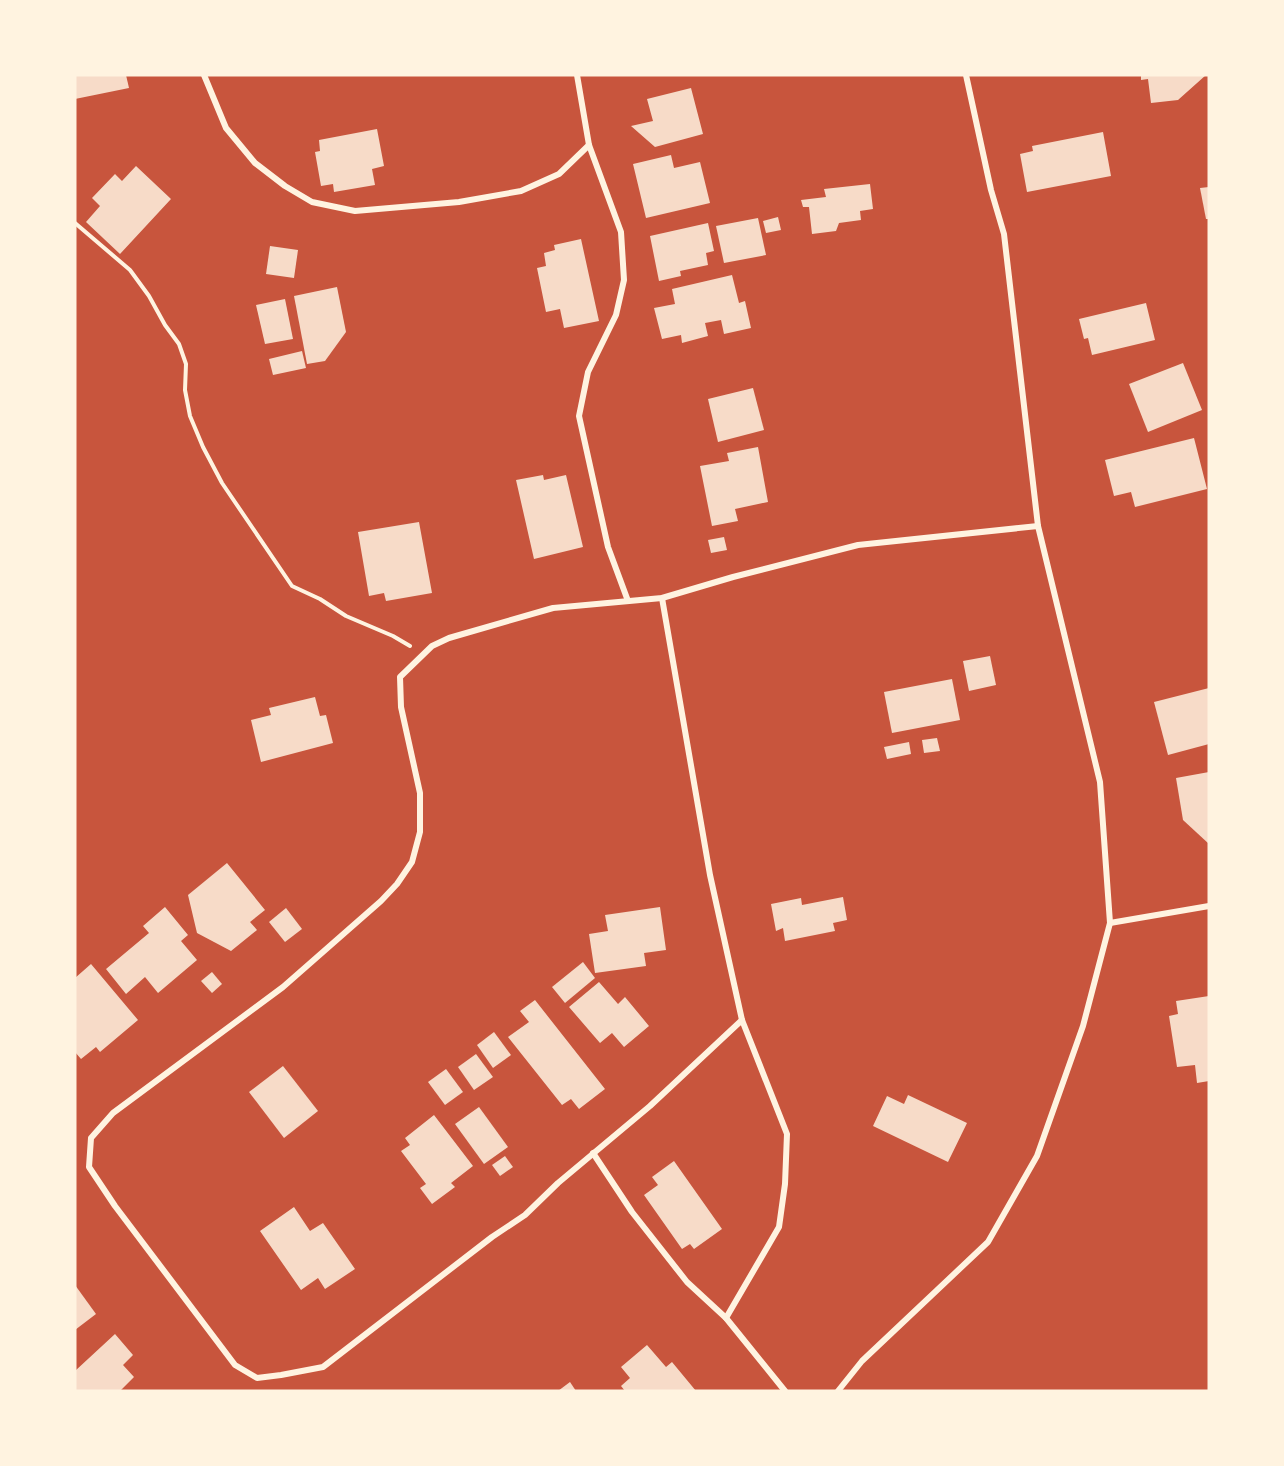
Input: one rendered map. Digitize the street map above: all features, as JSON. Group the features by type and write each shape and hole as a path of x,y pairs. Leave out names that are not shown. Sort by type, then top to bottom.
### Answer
{"street":[{"path":"204,75 226,128 255,163 285,186 312,202 355,212 459,202 521,191 559,174 589,145"},
{"path":"577,75 589,145 621,231 624,279 616,315 588,372 579,416 608,547 628,601"},
{"path":"838,1391 862,1360 988,1242 1036,1156 1083,1026 1110,923 1100,782 1038,526 1004,234 991,190 966,75"},
{"path":"742,1020 650,1106 558,1183 525,1215 492,1237 323,1367 280,1376 257,1378 235,1365 115,1206 89,1167 91,1138 113,1113 283,987 398,884 412,862 420,832 420,793 401,707 400,677 432,646 449,638 553,608 662,598 858,545 1038,526"},
{"path":"662,598 710,875 742,1020 787,1134 779,1227 726,1318"},
{"path":"1110,923 1209,906"},
{"path":"593,1153 632,1212 687,1282 726,1318 785,1391"}],"path":[{"path":"75,223 130,270 179,344 186,364 185,390 190,416 203,447 222,483 292,586 320,599 346,616 393,636 424,654"}],"building":[{"path":"75,75 126,75 129,88 75,99"},
{"path":"1141,75 1206,75 1178,100 1151,103 1148,79 1141,80"},
{"path":"691,88 703,134 655,147 631,126 653,121 647,99"},
{"path":"377,129 384,166 372,169 375,185 334,192 333,184 321,186 315,152 320,151 319,140"},
{"path":"1103,132 1111,176 1027,192 1020,154 1033,151 1032,146"},
{"path":"671,155 674,168 700,162 710,203 646,218 633,164"},
{"path":"136,166 171,199 120,254 86,222 100,206 92,198 115,174 122,181"},
{"path":"870,184 873,209 860,211 861,220 839,223 836,231 812,234 809,207 803,207 801,200 826,197 824,189"},
{"path":"1209,187 1209,219 1206,219 1200,188"},
{"path":"778,217 781,230 766,233 763,221"},
{"path":"758,218 766,255 724,263 716,226"},
{"path":"708,223 714,251 706,253 708,265 680,271 681,276 659,281 650,236"},
{"path":"581,239 599,321 564,328 560,309 546,312 537,268 546,266 544,253 555,250 554,245"},
{"path":"270,246 298,250 294,278 266,274"},
{"path":"732,275 739,303 745,301 751,328 724,334 721,320 705,323 708,336 682,343 681,335 662,339 654,308 675,304 672,289"},
{"path":"337,287 346,332 325,361 307,364 294,296"},
{"path":"285,299 293,339 265,344 256,305"},
{"path":"1146,303 1155,340 1092,355 1088,338 1084,339 1079,319"},
{"path":"302,351 306,368 273,375 269,359"},
{"path":"1183,363 1202,410 1148,432 1129,384"},
{"path":"753,388 764,430 718,442 708,399"},
{"path":"1194,438 1207,489 1135,507 1131,492 1114,496 1105,460"},
{"path":"758,447 768,502 735,509 738,521 712,526 700,466 729,461 727,453"},
{"path":"543,475 544,480 566,475 583,547 534,559 516,480"},
{"path":"419,522 432,593 386,601 384,593 369,596 358,532"},
{"path":"724,537 727,550 711,553 708,540"},
{"path":"990,656 996,685 969,691 963,661"},
{"path":"952,679 960,720 892,733 884,692"},
{"path":"1209,688 1209,744 1168,755 1154,702"},
{"path":"315,697 320,716 326,715 333,743 261,762 251,720 271,715 269,708"},
{"path":"937,738 940,751 924,753 922,740"},
{"path":"909,742 911,754 887,759 884,747"},
{"path":"1209,772 1209,844 1183,820 1176,778"},
{"path":"227,863 265,910 250,922 257,930 231,951 197,933 188,895"},
{"path":"843,897 847,920 833,923 835,931 785,941 783,928 776,931 771,904 801,898 802,905"},
{"path":"165,907 188,935 181,941 197,960 158,993 145,977 126,994 106,969 149,933 143,926"},
{"path":"660,907 666,950 644,953 646,966 595,973 589,934 608,931 605,915"},
{"path":"286,908 302,929 285,942 269,922"},
{"path":"583,962 595,978 565,1003 552,987"},
{"path":"91,964 138,1020 100,1052 96,1047 81,1059 75,1052 75,978"},
{"path":"212,972 222,984 212,993 201,981"},
{"path":"599,982 618,1004 625,997 649,1026 624,1047 612,1033 600,1043 569,1007"},
{"path":"1209,996 1209,1081 1197,1083 1195,1065 1177,1067 1169,1016 1178,1014 1176,1001"},
{"path":"535,1000 605,1089 579,1109 571,1099 562,1105 508,1037 529,1022 520,1011"},
{"path":"494,1032 511,1055 493,1068 477,1045"},
{"path":"476,1054 493,1077 474,1090 458,1067"},
{"path":"283,1066 318,1111 284,1138 249,1092"},
{"path":"446,1069 463,1092 445,1105 428,1082"},
{"path":"908,1095 967,1123 948,1162 873,1126 887,1096 904,1104"},
{"path":"479,1107 508,1147 484,1164 455,1124"},
{"path":"434,1115 473,1166 451,1183 455,1187 432,1204 420,1188 426,1184 401,1151 410,1145 405,1138"},
{"path":"505,1156 513,1167 500,1176 492,1165"},
{"path":"674,1161 722,1229 694,1249 690,1244 682,1249 644,1195 658,1185 652,1177"},
{"path":"294,1207 310,1231 323,1223 355,1269 325,1289 318,1278 301,1290 260,1231"},
{"path":"75,1285 96,1314 75,1330"},
{"path":"115,1334 133,1355 123,1365 134,1377 120,1391 75,1391 75,1371"},
{"path":"647,1345 666,1367 672,1362 696,1391 625,1391 621,1386 630,1378 621,1367"},
{"path":"570,1382 576,1391 558,1391"}]}
